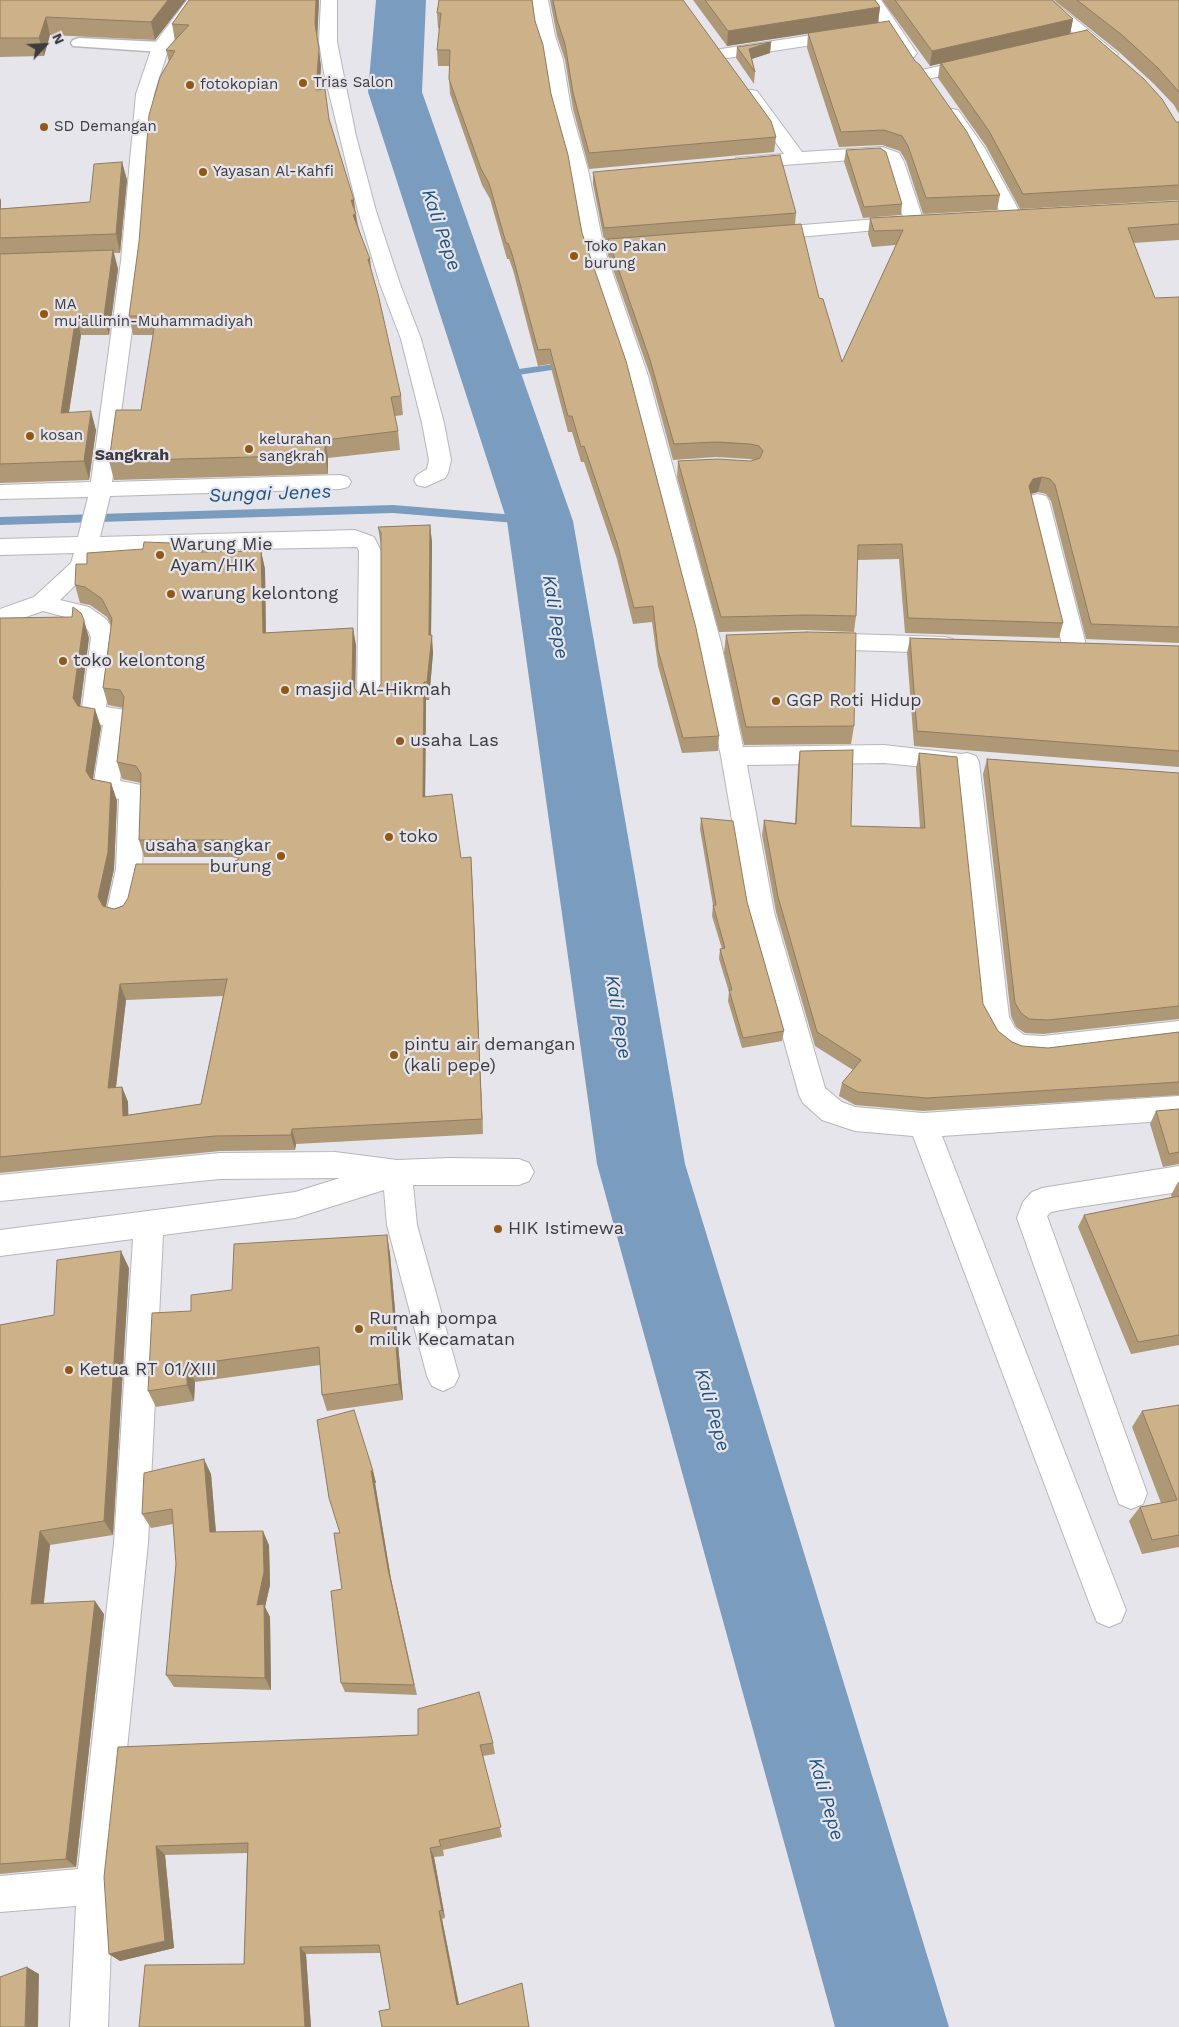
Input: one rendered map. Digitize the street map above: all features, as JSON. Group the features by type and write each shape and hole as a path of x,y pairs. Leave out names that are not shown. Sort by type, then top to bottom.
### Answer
{"street":[{"path":"0,618 42,603 82,566 100,492 121,261 145,94 161,47 196,0"},
{"path":"330,0 328,42 344,123 361,191 390,284 411,339 433,423 440,460 437,473 425,480"},
{"path":"540,0 562,109 580,178 638,376 672,468 719,642 733,756 761,912 813,1095 832,1110 855,1119 923,1124 1179,1108"},
{"path":"873,0 875,30 924,75 975,147 1012,216"},
{"path":"1042,0 1122,66"},
{"path":"730,67 875,30"},
{"path":"1067,41 1086,36"},
{"path":"709,37 796,157"},
{"path":"924,75 990,59"},
{"path":"726,163 872,151 887,154 895,162 914,222"},
{"path":"580,178 599,175"},
{"path":"992,217 1031,215"},
{"path":"750,236 934,221"},
{"path":"0,492 100,492 340,482"},
{"path":"1038,501 1075,649"},
{"path":"0,547 90,539 356,538 366,542 370,551 369,702"},
{"path":"42,603 81,613 98,625 103,638 93,716 116,716 106,788 132,792 129,868 119,914"},
{"path":"795,640 969,646"},
{"path":"733,756 884,754 977,763 996,1018 1005,1036 1018,1046 1043,1048 1179,1032"},
{"path":"129,868 157,869"},
{"path":"923,1124 1109,1610"},
{"path":"0,1188 220,1166 335,1165 397,1173 450,1171 519,1172"},
{"path":"0,1244 295,1204 397,1173"},
{"path":"397,1173 402,1225 443,1376"},
{"path":"1131,1493 1032,1218 1033,1211 1042,1201 1179,1179"},
{"path":"90,2027 95,1886 131,1543 149,1224"},
{"path":"0,1894 95,1886"}],"lane":[{"path":"78,43 161,47"}],"building":[{"path":"0,0 168,0 151,22 46,17 39,38 0,38"},
{"path":"189,0 316,0 315,24 319,49 316,90 325,89 329,119 354,200 351,200 356,214 353,215 370,259 368,259 378,294 401,396 391,397 398,431 325,440 325,455 109,461 116,410 141,410 156,316 129,316 139,242 149,115 160,77 175,51 166,50 189,25 172,24"},
{"path":"439,0 532,0 535,21 543,45 551,94 568,155 582,233 626,361 696,628 719,736 683,738 658,650 653,606 634,608 617,543 584,446 581,447 572,416 568,416 550,349 538,350 512,254 508,243 506,243 489,183 481,169 449,79 450,50 437,50 441,13 437,13"},
{"path":"553,0 683,0 771,121 776,137 589,153 573,93 565,44"},
{"path":"705,0 875,0 880,7 728,31"},
{"path":"895,0 1052,0 1073,19 932,51"},
{"path":"1077,0 1179,0 1179,92 1158,68 1122,35"},
{"path":"889,21 915,61 920,65 967,132 1000,195 926,198 908,146 902,136 884,130 841,132 808,33"},
{"path":"1087,30 1144,79 1162,99 1176,122 1179,122 1179,185 1023,194 989,131 941,63"},
{"path":"771,42 749,49 755,72 737,47"},
{"path":"880,148 886,152 902,204 864,207 846,150"},
{"path":"780,155 796,213 604,228 593,172"},
{"path":"122,162 116,234 0,238 0,209 90,202 94,164"},
{"path":"1179,201 1179,224 1128,228 1155,298 1179,297 1179,627 1091,624 1055,485 1050,479 1042,477 1033,479 1029,486 1063,623 908,618 902,544 858,545 856,616 721,617 678,461 717,459 751,461 760,458 763,451 759,446 750,444 717,442 674,444 650,360 608,239 801,224 819,298 823,299 842,362 903,230 874,231 870,218"},
{"path":"113,250 104,316 76,316 61,413 91,411 84,461 0,464 0,254"},
{"path":"430,525 429,635 432,635 427,682 424,682 423,797 452,794 461,858 471,857 482,1119 292,1129 291,1135 215,1136 0,1157 0,618 72,617 73,607 81,613 84,620 73,698 78,706 95,709 86,771 91,779 111,783 108,852 98,897 103,906 114,909 123,906 128,898 136,864 228,864 238,860 242,851 237,843 228,840 139,840 141,774 136,766 117,762 124,697 120,690 103,688 112,619 102,599 85,587 75,585 76,564 87,564 87,553 143,549 144,542 201,544 199,552 261,551 263,633 353,628 352,684 357,692 367,695 376,692 381,684 381,533 378,527","holes":["227,979 201,1104 123,1116 122,1087 108,1088 120,984"]},
{"path":"807,632 856,633 854,726 746,727 726,635"},
{"path":"910,638 1179,646 1179,751 917,731"},
{"path":"853,750 851,826 925,828 919,753 957,757 983,1004 998,1031 1012,1042 1022,1046 1048,1048 1179,1032 1179,1082 927,1098 858,1092 842,1083 861,1060 817,1032 778,897 764,820 796,824 800,751"},
{"path":"987,759 1179,773 1179,1006 1048,1020 1029,1019 1021,1013 1015,1003"},
{"path":"701,818 733,821 747,902 784,1031 743,1038 729,990 732,990 720,949 725,948 713,905 716,905"},
{"path":"1179,1109 1179,1152 1169,1154 1156,1111"},
{"path":"1179,1196 1179,1335 1138,1342 1084,1215"},
{"path":"387,1235 399,1384 322,1395 319,1347 187,1365 187,1385 148,1391 152,1313 191,1311 191,1295 232,1290 234,1244"},
{"path":"121,1251 104,1521 40,1531 31,1604 95,1601 66,1859 0,1864 0,1325 54,1315 57,1260"},
{"path":"1179,1405 1179,1535 1152,1540 1140,1507 1177,1500 1142,1411"},
{"path":"354,1410 373,1471 371,1471 388,1569 414,1685 341,1683 331,1591 342,1589 334,1533 340,1533 329,1498 317,1420"},
{"path":"204,1459 210,1532 263,1531 264,1572 257,1605 264,1604 265,1678 166,1675 176,1564 172,1509 142,1514 144,1473"},
{"path":"479,1692 493,1743 480,1745 501,1827 439,1840 441,1846 430,1848 442,1910 439,1911 457,2005 522,1983 529,2027 382,2027 379,2011 390,2009 379,1945 300,1947 305,2027 139,2027 145,1965 244,1964 248,1843 156,1846 165,1941 109,1954 104,1877 118,1747 418,1735 418,1709"},
{"path":"27,1967 25,2027 0,2027 0,1977"}],"waterway":[{"name":"Kali Pepe","path":"401,0 395,92 540,521 641,1164 892,2027"},
{"path":"491,376 568,365"},
{"name":"Sungai Jenes","path":"0,521 393,509 540,521"}],"place":[{"name":"Trias Salon","path":"303,83"},
{"name":"fotokopian","path":"190,85"},
{"name":"SD Demangan","path":"44,127"},
{"name":"Yayasan Al-Kahfi","path":"203,172"},
{"name":"Toko Pakan burung","path":"574,256"},
{"name":"MA mu'allimin-Muhammadiyah","path":"44,314"},
{"name":"kosan","path":"30,436"},
{"name":"kelurahan sangkrah","path":"249,449"},
{"name":"Warung Mie Ayam/HIK","path":"160,555"},
{"name":"warung kelontong","path":"171,594"},
{"name":"toko kelontong","path":"63,661"},
{"name":"masjid Al-Hikmah","path":"285,690"},
{"name":"GGP Roti Hidup","path":"776,701"},
{"name":"usaha Las","path":"400,741"},
{"name":"toko","path":"389,837"},
{"name":"usaha sangkar burung","path":"281,856"},
{"name":"pintu air demangan (kali pepe)","path":"394,1055"},
{"name":"HIK Istimewa","path":"498,1229"},
{"name":"Rumah pompa milik Kecamatan","path":"359,1329"},
{"name":"Ketua RT 01/XIII","path":"69,1370"}],"district":[{"name":"Sangkrah","path":"132,455"}]}
